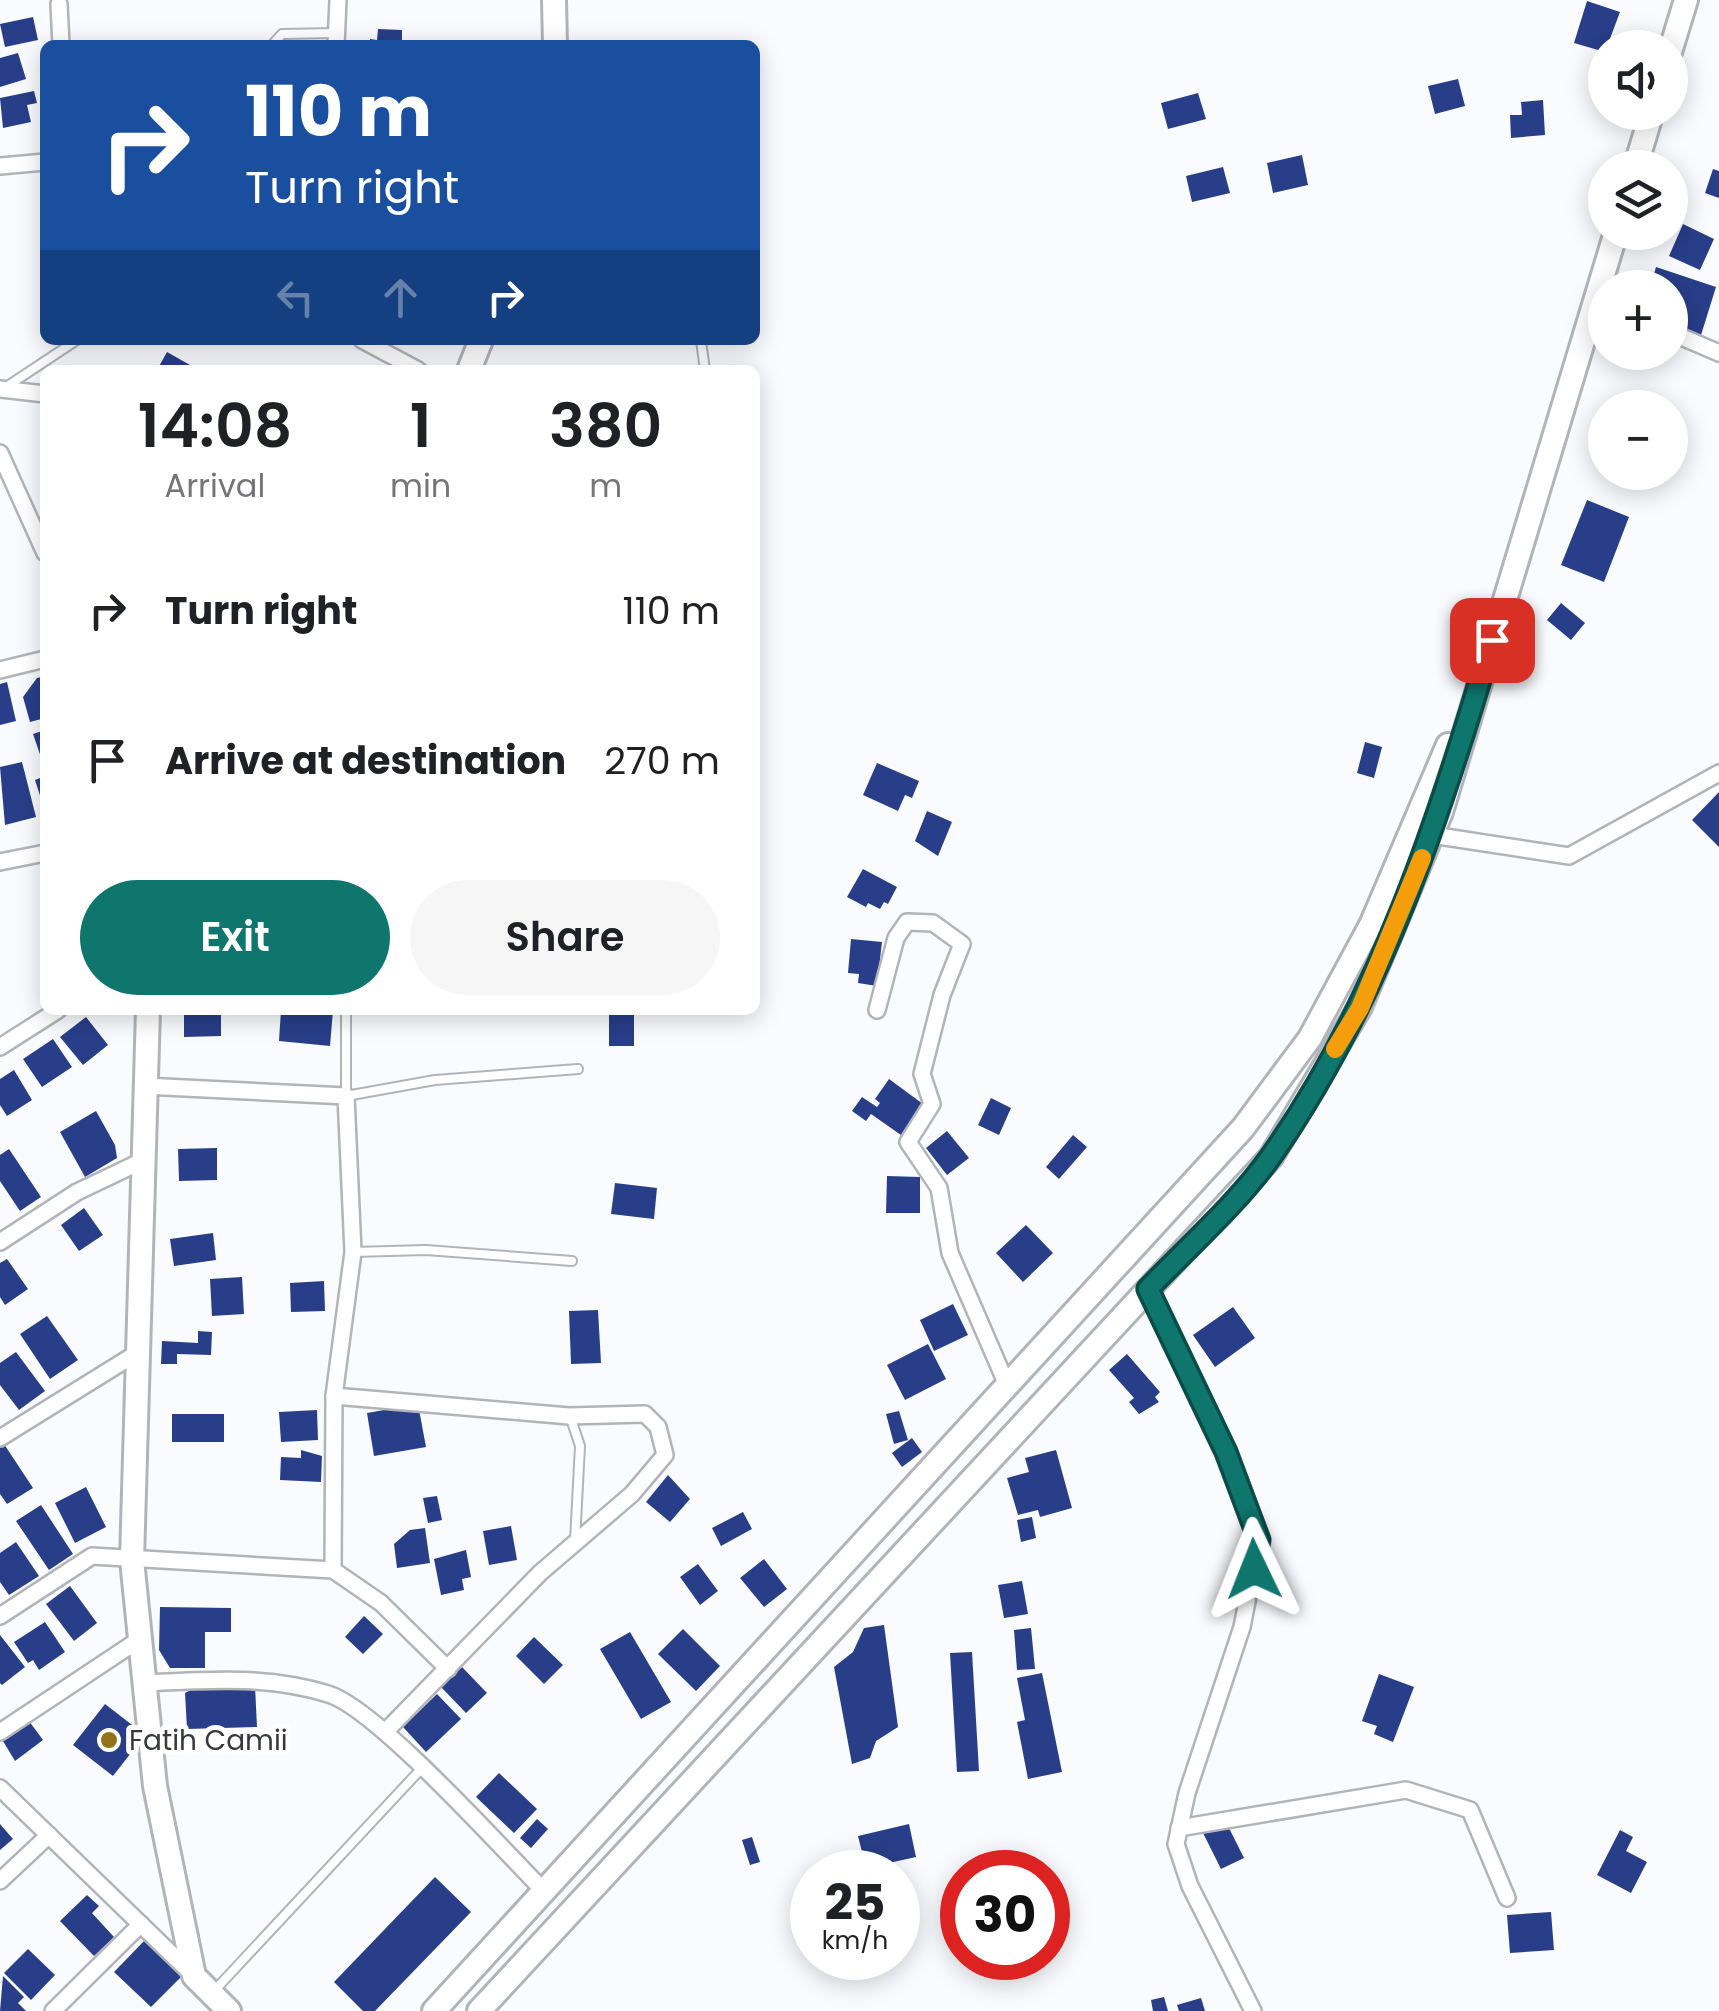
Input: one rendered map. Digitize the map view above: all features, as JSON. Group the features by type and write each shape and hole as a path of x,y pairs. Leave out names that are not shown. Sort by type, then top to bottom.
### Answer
{"main road":[{"path":"554,0 555,40"},
{"path":"1677,30 1686,0"},
{"path":"479,2011 1271,1157 1360,1008 1432,835 1588,340"},
{"path":"434,2011 1243,1128 1310,1038 1371,925 1492,640"},
{"path":"148,1015 132,1560 156,1786 194,1976 229,2011"}],"street":[{"path":"336,39 338,0"},
{"path":"59,4 61,40"},
{"path":"0,166 40,162"},
{"path":"1688,340 1719,353"},
{"path":"371,345 409,365"},
{"path":"3,388 40,393"},
{"path":"0,453 40,542"},
{"path":"0,670 40,660"},
{"path":"1432,835 1569,856 1719,773"},
{"path":"0,862 40,854"},
{"path":"876,1010 896,938 907,922 933,924 962,944 922,1074 932,1104 908,1142 940,1188 950,1253 1007,1385"},
{"path":"0,1048 50,1015"},
{"path":"144,1086 346,1096 353,1252 334,1396 333,1570"},
{"path":"0,1242 77,1192 142,1160"},
{"path":"1148,1289 1226,1452 1259,1540 1242,1627 1176,1844 1190,1886 1253,2011"},
{"path":"0,1438 137,1354"},
{"path":"334,1396 570,1416 645,1414 658,1427 665,1455 632,1494 540,1573 385,1732"},
{"path":"0,1616 92,1556 333,1570 381,1603 448,1669"},
{"path":"0,1732 140,1639"},
{"path":"144,1683 242,1678 332,1694 385,1732 544,1891"},
{"path":"0,1788 194,1976"},
{"path":"1180,1828 1406,1790 1470,1810 1508,1898"},
{"path":"0,1881 48,1835"},
{"path":"53,2011 141,1924"}],"lane":[{"path":"277,40 282,34 336,39"},
{"path":"3,388 69,345"},
{"path":"346,1015 346,1096 435,1080 578,1069"},
{"path":"353,1252 426,1250 572,1261"},
{"path":"570,1416 580,1446 574,1545"},
{"path":"211,1994 421,1769"}],"building":[{"path":"1587,1 1620,12 1613,30 1588,30 1588,47 1574,43"},
{"path":"33,17 38,40 5,47 0,24"},
{"path":"378,29 402,30 402,40 377,40"},
{"path":"18,53 26,79 0,87 0,58"},
{"path":"1458,79 1465,106 1435,114 1428,86"},
{"path":"34,91 37,103 27,105 31,122 3,128 0,98"},
{"path":"1198,93 1206,119 1168,129 1161,103"},
{"path":"1543,100 1545,135 1511,138 1510,115 1522,115 1521,102"},
{"path":"1302,155 1308,185 1273,193 1267,163"},
{"path":"1223,167 1230,193 1192,202 1186,176"},
{"path":"1713,169 1719,171 1719,198 1705,193"},
{"path":"1688,226 1714,239 1700,270 1669,256 1672,250 1688,250"},
{"path":"1688,278 1716,287 1701,335 1688,331"},
{"path":"167,352 190,365 160,365"},
{"path":"1587,500 1629,517 1604,582 1561,565"},
{"path":"1561,603 1585,623 1571,640 1547,620"},
{"path":"40,677 40,719 30,722 23,697"},
{"path":"7,682 16,721 0,725 0,684"},
{"path":"40,732 40,754 33,734"},
{"path":"1365,742 1382,747 1374,778 1357,773"},
{"path":"22,762 36,817 5,825 0,767"},
{"path":"877,763 919,781 912,798 905,795 898,811 863,795"},
{"path":"1719,792 1719,847 1692,820"},
{"path":"927,811 952,822 938,856 915,841"},
{"path":"863,869 897,887 888,904 884,902 880,909 847,897"},
{"path":"851,939 882,942 877,986 858,983 859,974 848,973"},
{"path":"184,1015 221,1015 221,1036 184,1037"},
{"path":"281,1015 333,1015 330,1046 279,1041"},
{"path":"609,1015 634,1015 634,1046 609,1046"},
{"path":"86,1017 108,1045 83,1065 60,1037"},
{"path":"53,1039 72,1067 42,1087 23,1059"},
{"path":"14,1070 32,1100 7,1116 0,1105 0,1079"},
{"path":"889,1079 923,1104 901,1135 871,1114 866,1121 852,1111 862,1097 877,1107 880,1103 875,1099"},
{"path":"991,1098 1011,1108 999,1135 978,1125"},
{"path":"96,1111 115,1145 117,1158 85,1177 60,1132"},
{"path":"947,1131 969,1158 947,1175 926,1148"},
{"path":"1073,1135 1087,1147 1059,1179 1046,1167"},
{"path":"217,1148 217,1180 179,1181 178,1149"},
{"path":"9,1149 41,1197 20,1211 0,1181 0,1155"},
{"path":"887,1176 920,1177 920,1213 886,1213"},
{"path":"615,1183 657,1188 654,1219 611,1214"},
{"path":"84,1208 103,1235 79,1251 61,1225"},
{"path":"1026,1225 1053,1253 1023,1282 996,1253"},
{"path":"213,1233 216,1260 174,1266 170,1239"},
{"path":"7,1259 28,1289 5,1305 0,1297 0,1263"},
{"path":"242,1277 244,1314 212,1316 210,1279"},
{"path":"324,1281 325,1311 291,1312 290,1283"},
{"path":"953,1304 968,1335 934,1351 920,1320"},
{"path":"1233,1307 1255,1338 1215,1367 1193,1335"},
{"path":"598,1310 601,1363 571,1364 569,1311"},
{"path":"47,1316 78,1360 50,1379 20,1334"},
{"path":"198,1331 212,1332 211,1355 177,1354 177,1364 161,1364 162,1341 198,1343"},
{"path":"928,1344 946,1379 905,1400 887,1365"},
{"path":"16,1352 45,1391 19,1410 0,1385 0,1363"},
{"path":"1127,1354 1160,1392 1155,1397 1159,1402 1139,1414 1129,1402 1134,1398 1109,1370"},
{"path":"418,1404 426,1447 374,1456 367,1413"},
{"path":"317,1410 318,1440 281,1442 279,1412"},
{"path":"899,1411 908,1440 894,1444 886,1414"},
{"path":"172,1414 224,1414 224,1442 172,1442"},
{"path":"912,1438 922,1452 902,1467 892,1453"},
{"path":"4,1444 33,1488 7,1504 0,1494 0,1447"},
{"path":"301,1450 322,1456 321,1482 280,1480 281,1457 301,1458"},
{"path":"1056,1450 1072,1508 1040,1517 1038,1510 1018,1515 1007,1478 1029,1472 1025,1458"},
{"path":"668,1475 690,1499 670,1522 646,1502"},
{"path":"86,1487 106,1527 75,1543 55,1503"},
{"path":"437,1496 442,1520 428,1523 423,1498"},
{"path":"41,1505 73,1554 49,1570 16,1521"},
{"path":"743,1512 752,1529 721,1546 712,1528"},
{"path":"1032,1517 1036,1538 1021,1542 1017,1520"},
{"path":"511,1526 517,1560 489,1565 483,1531"},
{"path":"425,1528 430,1563 397,1568 394,1544 410,1530"},
{"path":"16,1542 39,1576 9,1595 0,1582 0,1553"},
{"path":"466,1550 471,1577 462,1579 464,1590 441,1595 434,1559"},
{"path":"764,1559 787,1589 764,1607 740,1578"},
{"path":"698,1564 718,1591 700,1605 680,1577"},
{"path":"1022,1581 1028,1614 1004,1618 998,1585"},
{"path":"70,1586 97,1623 74,1641 46,1604"},
{"path":"160,1607 231,1608 231,1632 205,1632 205,1668 170,1668 159,1650"},
{"path":"364,1616 383,1634 363,1654 345,1637"},
{"path":"45,1622 65,1652 39,1670 33,1660 28,1663 14,1642"},
{"path":"884,1625 898,1727 876,1741 870,1758 852,1764 834,1667 853,1652 864,1628"},
{"path":"1031,1628 1035,1669 1017,1670 1014,1630"},
{"path":"683,1629 720,1666 696,1691 658,1654"},
{"path":"630,1632 671,1702 641,1719 600,1649"},
{"path":"0,1635 25,1667 2,1685 0,1683"},
{"path":"534,1637 563,1665 544,1684 516,1656"},
{"path":"972,1652 979,1771 957,1772 950,1653"},
{"path":"462,1667 487,1693 466,1713 441,1687"},
{"path":"1042,1673 1062,1772 1028,1779 1017,1722 1025,1720 1017,1678"},
{"path":"1379,1674 1414,1687 1393,1742 1374,1734 1377,1726 1362,1721"},
{"path":"255,1686 257,1727 187,1729 185,1693 197,1687"},
{"path":"437,1694 461,1719 426,1752 403,1727"},
{"name":"Fatih Camii","path":"105,1704 145,1735 113,1776 73,1745"},
{"path":"26,1717 43,1740 15,1761 0,1736"},
{"path":"499,1773 537,1809 514,1833 476,1797"},
{"path":"537,1819 548,1829 531,1848 520,1838"},
{"path":"1226,1822 1244,1858 1221,1869 1203,1833"},
{"path":"0,1824 13,1839 0,1850"},
{"path":"909,1824 915,1850 862,1850 858,1836"},
{"path":"1620,1830 1633,1837 1626,1851 1647,1862 1631,1893 1597,1875"},
{"path":"752,1837 760,1862 750,1865 742,1840"},
{"path":"435,1877 471,1912 375,2011 363,2011 334,1982"},
{"path":"87,1895 99,1906 92,1913 114,1937 94,1956 60,1921"},
{"path":"1551,1912 1554,1950 1510,1953 1507,1915"},
{"path":"146,1939 183,1975 151,2007 114,1972"},
{"path":"28,1949 55,1975 31,2000 4,1973"},
{"path":"3,1976 24,1997 18,2003 26,2011 0,2011"},
{"path":"1164,1997 1168,2011 1153,2011 1151,2000"},
{"path":"1201,1998 1205,2011 1179,2011 1177,2005"}],"slow traffic":[{"path":"1335,1049 1360,1008 1422,858"}],"place":[{"name":"Fatih Camii","path":"109,1740"}],"route":[{"path":"1254,1569 1259,1540 1226,1452 1148,1289 1271,1157 1360,1008 1441,812 1492,640"}]}
